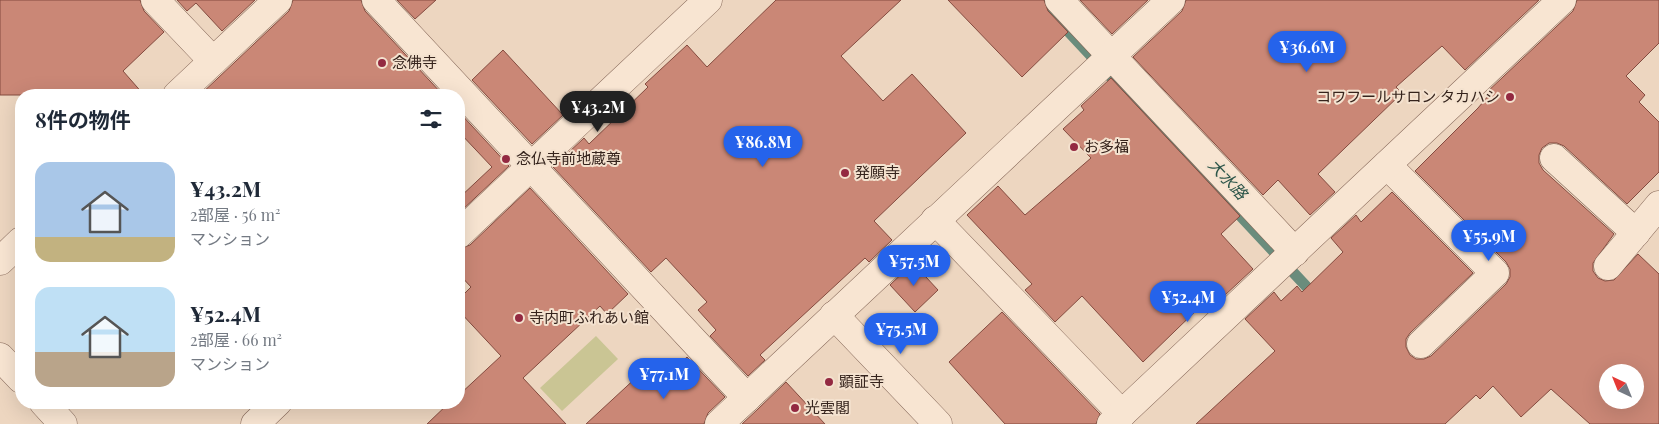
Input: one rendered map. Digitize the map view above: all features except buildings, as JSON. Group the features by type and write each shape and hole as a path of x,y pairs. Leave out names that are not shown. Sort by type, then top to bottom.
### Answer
{"street":[{"path":"155,0 213,62"},
{"path":"184,89 278,0"},
{"path":"376,0 458,89"},
{"path":"465,228 708,0"},
{"path":"1059,0 1295,252"},
{"path":"719,424 1171,0"},
{"path":"936,220 1116,419 1562,0"},
{"path":"465,97 747,398"},
{"path":"1554,158 1636,233"},
{"path":"1387,165 1495,273 1421,344"},
{"path":"1608,266 1659,205"},
{"path":"0,261 15,247"},
{"path":"834,315 938,424"},
{"path":"0,357 15,373"},
{"path":"255,424 271,409"}],"shaded area":[{"path":"596,336 618,359 562,411 540,388"}],"waterway":[{"name":"大水路","path":"1039,0 1318,299"}],"place":[{"name":"念佛寺","path":"382,63"},
{"name":"コワフールサロン タカハシ","path":"1510,97"},
{"name":"お多福","path":"1074,147"},
{"name":"念仏寺前地蔵尊","path":"506,159"},
{"name":"発願寺","path":"845,173"},
{"name":"寺内町ふれあい館","path":"519,318"},
{"name":"顕証寺","path":"829,382"},
{"name":"光雲閣","path":"795,408"}]}
